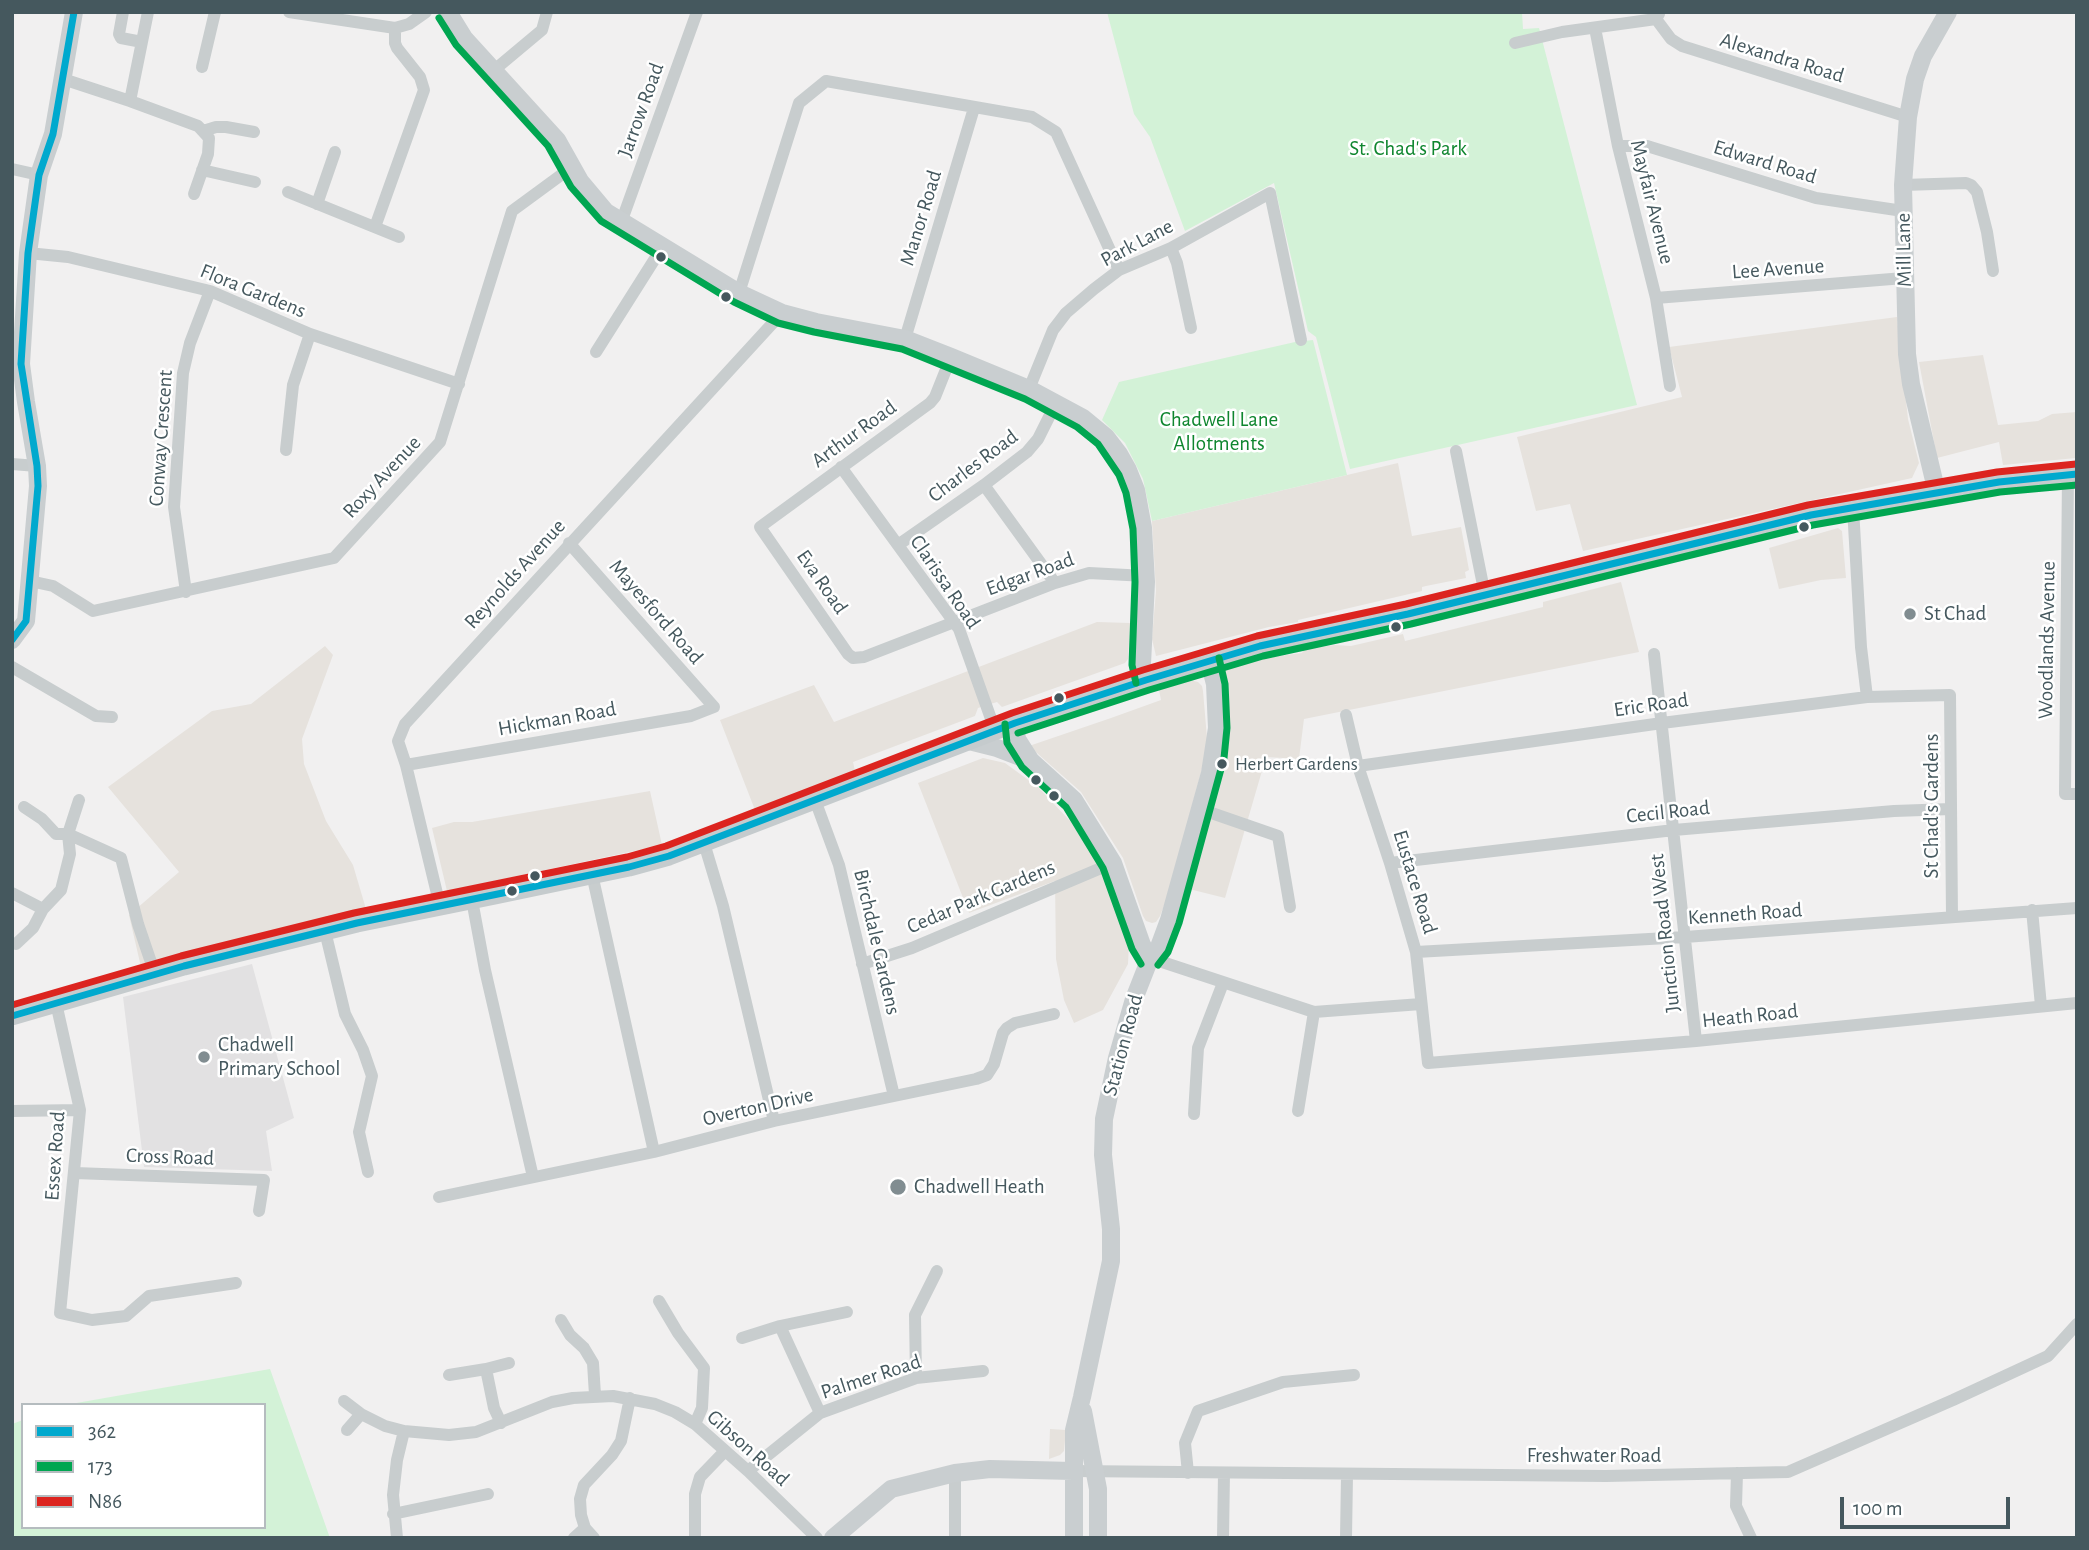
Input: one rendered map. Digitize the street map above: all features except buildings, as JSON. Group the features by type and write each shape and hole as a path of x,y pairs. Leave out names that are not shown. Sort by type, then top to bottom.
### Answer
{"main road":[{"path":"12,1016 155,974 325,931 669,856 995,730 1260,646 1408,614 1716,538 1853,508 1999,481 2073,474"}],"street":[{"path":"12,640 26,621 38,486 37,466 18,383 28,253 39,175 53,134 74,12"},
{"path":"123,12 119,34 121,38 142,42"},
{"path":"131,101 148,12"},
{"path":"202,67 215,12"},
{"path":"289,12 395,28 409,24 426,12"},
{"path":"448,12 464,38 557,140 592,197 606,212 739,293 782,313 905,339 1030,389 1083,418 1106,438 1128,470 1136,490 1143,528 1146,576 1142,664 1146,680"},
{"path":"493,71 542,30 547,12"},
{"name":"Jarrow Road","path":"622,220 697,12"},
{"name":"Mill Lane","path":"1937,493 1907,354 1903,185 1914,79 1948,12"},
{"path":"1515,43 1658,16"},
{"name":"Alexandra Road","path":"1658,16 1671,39 1682,46 1908,117"},
{"path":"375,227 424,90 420,77 394,43 395,28"},
{"name":"Mayfair Avenue","path":"1595,28 1618,146 1656,298 1670,386"},
{"path":"64,79 198,126 209,138 208,154 194,194"},
{"path":"739,293 799,103 827,81 1032,117 1056,132 1119,270"},
{"name":"Manor Road","path":"905,339 974,108"},
{"path":"202,131 226,127 254,132"},
{"name":"Edward Road","path":"1618,146 1647,146 1816,198 1903,211"},
{"path":"317,204 335,152"},
{"name":"Roxy Avenue","path":"30,580 53,586 93,611 334,558 440,442 512,211 572,167"},
{"path":"12,169 39,175"},
{"path":"202,170 255,182"},
{"path":"1903,185 1971,185 1977,192 1993,271"},
{"path":"288,192 399,237"},
{"name":"Park Lane","path":"1030,389 1053,330 1066,313 1119,270 1171,248 1270,193 1301,340"},
{"path":"596,352 663,246"},
{"path":"1171,248 1177,263 1191,328"},
{"name":"Flora Gardens","path":"28,253 68,257 210,291 310,334 458,384"},
{"name":"Lee Avenue","path":"1656,298 1904,278"},
{"name":"Conway Crescent","path":"186,592 174,507 183,373 190,343 210,291"},
{"name":"Reynolds Avenue","path":"440,906 398,741 405,724 782,313"},
{"path":"286,450 293,385 310,334"},
{"name":"Arthur Road","path":"760,527 930,403 951,357"},
{"name":"Charles Road","path":"898,545 1027,452 1038,439 1056,403"},
{"path":"1456,451 1485,595"},
{"path":"12,464 37,466"},
{"name":"Clarissa Road","path":"841,467 959,629 995,730"},
{"name":"Woodlands Avenue","path":"2073,474 2065,794 2077,794"},
{"path":"984,485 1055,583"},
{"path":"1853,508 1861,647 1867,697"},
{"name":"Eva Road","path":"760,527 853,658"},
{"name":"Mayesford Road","path":"569,543 714,707"},
{"name":"Edgar Road","path":"853,658 864,657 1055,583 1089,573 1146,576"},
{"name":"Junction Road West","path":"1654,654 1696,1041"},
{"name":"Station Road","path":"1083,1397 1111,1261 1102,1142 1104,1119 1117,1058 1134,999 1150,958 1159,947 1164,932 1212,765 1216,737 1215,684 1209,661"},
{"path":"12,667 96,716 112,717"},
{"name":"Eric Road","path":"1358,766 1867,697 1950,695"},
{"name":"St Chad's Gardens","path":"1950,695 1952,917"},
{"name":"Hickman Road","path":"406,765 691,716 714,707"},
{"name":"Eustace Road","path":"1346,715 1358,766 1416,952 1427,1063"},
{"path":"1015,723 1017,738 1031,761 1074,800 1113,863 1142,946 1150,958 1314,1012 1421,1004"},
{"path":"969,741 1031,761"},
{"path":"16,944 33,928 43,909 61,890 70,854 68,834 79,800"},
{"name":"Birchdale Gardens","path":"815,800 839,865 894,1096"},
{"path":"24,807 42,819 56,834 68,834 121,858 138,924 155,974"},
{"path":"1200,809 1278,836 1290,907"},
{"name":"Cecil Road","path":"1390,863 1674,830 1894,811 1951,809"},
{"path":"704,843 723,906 774,1121"},
{"name":"Cedar Park Gardens","path":"862,964 912,948 1113,863"},
{"path":"592,874 654,1152"},
{"path":"12,893 43,909"},
{"path":"472,900 485,970 533,1177"},
{"name":"Kenneth Road","path":"1416,952 1685,937 2077,908"},
{"path":"2032,910 2041,1006"},
{"path":"1136,927 1156,933 1164,932"},
{"path":"325,931 345,1014 363,1050 372,1076 359,1132 368,1172"},
{"path":"1194,1114 1198,1048 1223,983"},
{"name":"Essex Road","path":"55,1003 80,1110 60,1313 92,1320 126,1316 149,1296 236,1283"},
{"name":"Heath Road","path":"1427,1063 1696,1041 2077,1003"},
{"path":"1298,1111 1314,1012"},
{"name":"Overton Drive","path":"439,1197 654,1152 774,1121 987,1075 994,1064 1007,1028 1015,1023 1054,1014"},
{"path":"12,1111 80,1110"},
{"name":"Cross Road","path":"75,1173 264,1180 259,1211"},
{"path":"916,1378 915,1315 937,1270"},
{"path":"659,1301 704,1368 702,1408 695,1424"},
{"path":"742,1338 780,1326 847,1312"},
{"path":"561,1320 593,1363 595,1395"},
{"name":"Freshwater Road","path":"1073,1471 1606,1476 1788,1472 2048,1356 2077,1324"},
{"path":"780,1326 820,1413"},
{"path":"449,1375 509,1363"},
{"path":"486,1369 501,1423"},
{"name":"Palmer Road","path":"748,1471 820,1413 916,1378 983,1371"},
{"path":"1188,1473 1185,1443 1198,1411 1283,1382 1354,1375"},
{"name":"Gibson Road","path":"344,1401 360,1414 385,1426 404,1432 449,1435 476,1432 552,1402 595,1395 630,1398 655,1404 695,1424 817,1538"},
{"path":"1074,1538 1074,1430 1083,1397"},
{"path":"1083,1397 1085,1429 1098,1500 1098,1538"},
{"path":"574,1538 589,1533 581,1515 580,1499 584,1485 612,1455 621,1441 630,1398"},
{"path":"346,1430 360,1414"},
{"path":"397,1538 393,1495 404,1432"},
{"path":"695,1538 695,1494 698,1485 701,1477 725,1451"},
{"path":"833,1538 891,1489 990,1469 1073,1471"},
{"path":"1223,1538 1224,1473"},
{"path":"1737,1473 1737,1506 1751,1538"},
{"path":"955,1474 955,1538"},
{"path":"1346,1475 1346,1538"},
{"path":"393,1514 488,1494"}],"shaded area":[{"path":"1897,317 1908,419 1919,463 1912,478 1583,551 1570,504 1536,511 1517,437 1682,397 1669,347"},
{"path":"1983,355 1998,425 2038,421 2052,414 2077,412 2077,482 2076,458 2003,465 1999,442 1937,458 1919,362"},
{"path":"1398,463 1412,536 1461,527 1469,570 1465,572 1466,578 1156,656 1152,639 1156,591 1152,521"},
{"path":"1838,528 1842,531 1846,578 1779,589 1769,548"},
{"path":"1621,582 1639,652 1304,719 1299,759 1266,757 1225,898 1189,889 1229,744 1224,670 1228,666 1302,653 1304,649 1351,646 1403,634 1405,641 1543,607 1543,602"},
{"path":"1097,622 1130,623 1128,659 1125,663 1002,707 997,702 978,708 975,716 853,762 855,771 755,810 720,720 814,685 834,722"},
{"path":"325,646 333,655 302,739 304,764 326,821 353,865 366,909 141,967 129,915 179,872 108,787 212,711 251,704"},
{"path":"1190,680 1198,682 1203,691 1207,738 1204,761 1169,893 1160,916 1152,923 1146,921 1143,916 1123,858 1081,792 1029,746 1161,700 1159,690"},
{"path":"983,758 1005,763 1038,787 1071,822 1108,880 1124,914 1129,944 1128,964 1103,1010 1074,1023 1064,1000 1056,959 1055,881 969,913 918,783"},
{"path":"650,791 662,845 447,891 432,828 454,822 472,822"},
{"name":"Chadwell Primary School","path":"252,964 294,1118 266,1131 272,1171 144,1167 123,997"},
{"path":"1050,1429 1066,1430 1064,1451 1049,1459"}],"green space":[{"name":"St. Chad's Park","path":"1107,12 1522,12 1523,29 1539,28 1637,405 1350,469 1316,337 1308,331 1274,183 1185,231 1150,137 1134,114"},
{"name":"Chadwell Lane Allotments","path":"1313,340 1347,475 1152,521 1143,479 1125,443 1102,420 1119,382"},
{"path":"270,1369 330,1538 12,1538 12,1424 21,1421 21,1529 266,1529 266,1403 76,1403"}],"transit line":[{"name":"362","path":"12,640 26,621 38,486 21,364 28,253 39,175 53,134 74,12"},
{"name":"173","path":"439,18 456,45 548,146 571,187 601,221 734,302 778,323 902,349 1025,399 1077,427 1098,444 1119,475 1126,493 1133,529 1135,582 1132,665 1136,683"},
{"name":"N86","path":"12,1005 181,956 354,913 627,857 666,846 1012,713 1257,636 1406,604 1808,505 1997,472 2076,464"},
{"name":"362","path":"12,1016 184,966 357,923 629,867 669,856 1015,723 1260,646 1408,614 1811,515 1999,482 2077,474"},
{"name":"173","path":"1018,733 1263,656 1411,624 1813,525 2000,492 2077,485"},
{"name":"173","path":"1158,965 1168,952 1179,923 1224,758 1227,728 1225,684 1219,658"},
{"name":"173","path":"1005,724 1007,743 1022,767 1066,807 1103,868 1132,949 1141,964"}],"place":[{"name":"St Chad","path":"1910,614"},
{"name":"Herbert Gardens","path":"1222,764"},
{"name":"Chadwell Primary School","path":"204,1057"},
{"name":"Chadwell Heath","path":"898,1187"}]}
